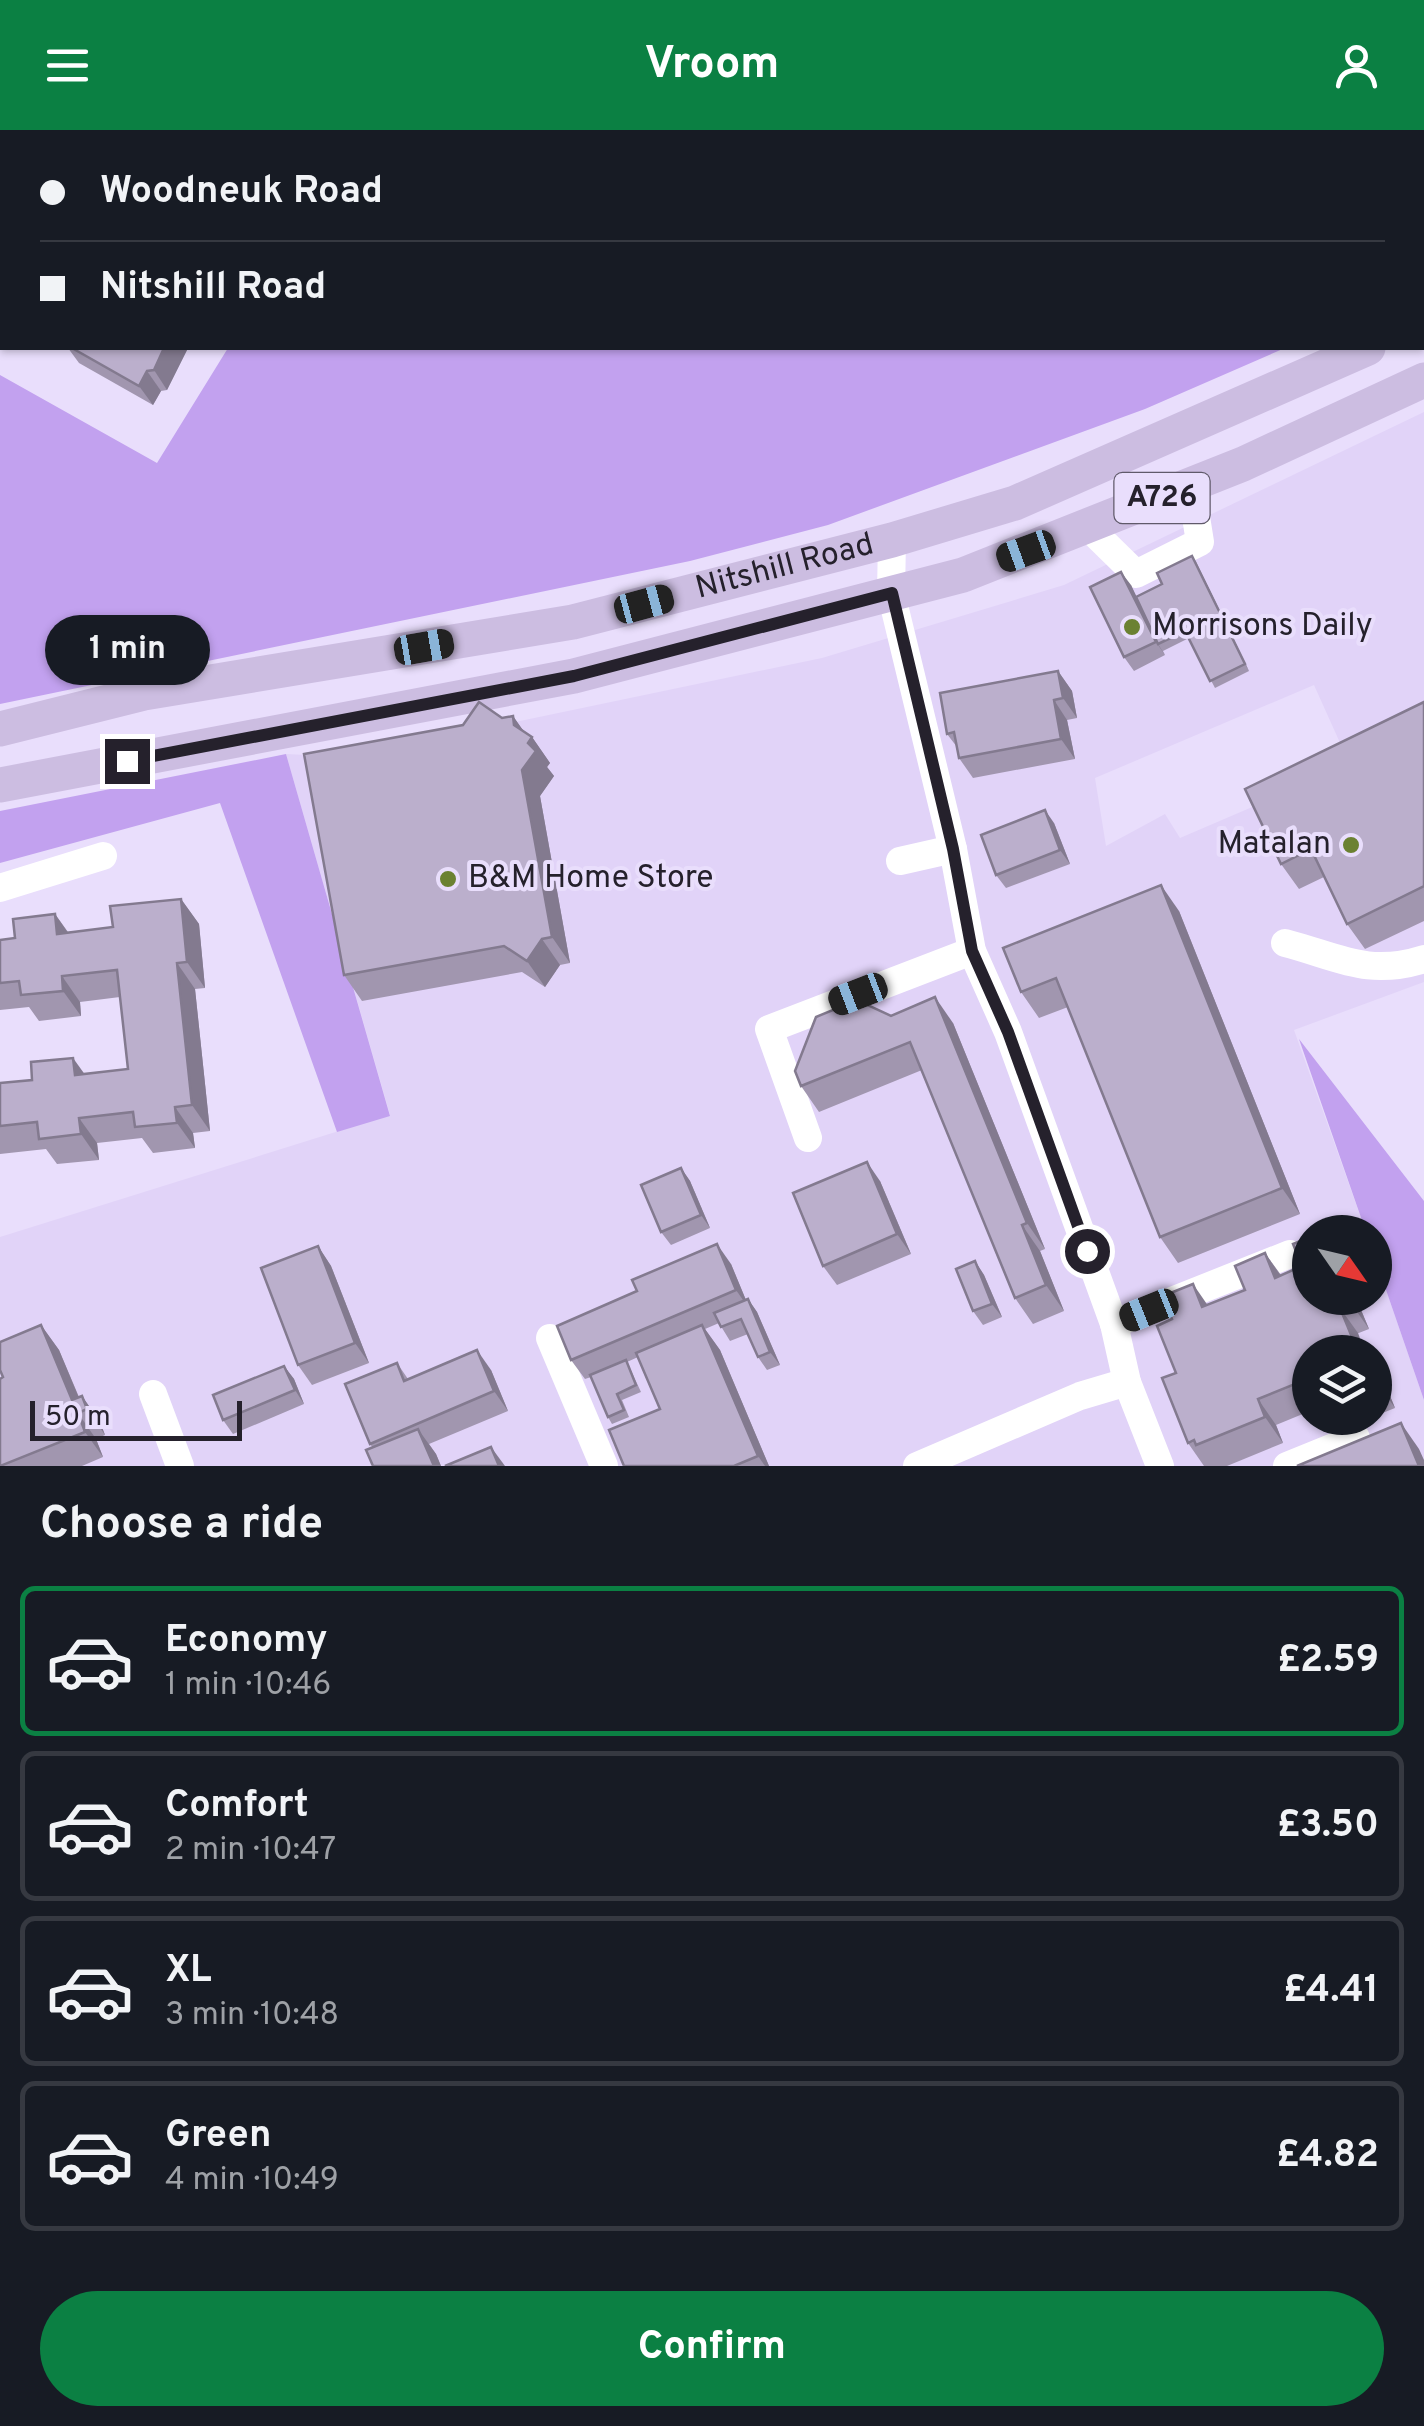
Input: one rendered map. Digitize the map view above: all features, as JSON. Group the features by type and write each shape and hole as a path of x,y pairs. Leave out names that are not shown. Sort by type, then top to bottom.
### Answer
{"main road":[{"name":"Nitshill Road","path":"0,729 144,694 573,622 892,540 1014,503 1363,350"},
{"name":"Nitshill Road","path":"0,785 574,676 963,575 1191,486 1424,380"}],"street":[{"path":"1089,528 1136,574 1200,542 1191,486"},
{"path":"892,540 892,593 953,849 972,951 1008,1032 1114,1324 1127,1382 1160,1466"},
{"path":"900,861 953,849"},
{"path":"0,888 102,856"},
{"path":"1284,942 1344,964 1390,970 1424,959"},
{"path":"808,1138 769,1028 972,951"},
{"path":"1114,1324 1290,1254"},
{"path":"550,1338 604,1466"},
{"path":"917,1466 1080,1396 1127,1382"},
{"path":"153,1394 180,1466"},
{"path":"1286,1466 1356,1438"}],"shaded area":[{"path":"227,350 1280,350 1145,409 828,525 690,561 0,704 0,375 157,463"},
{"path":"1424,412 1424,982 1294,1030 1360,1215 1292,1215 1292,1315 1392,1315 1392,1307 1424,1400 1424,1466 0,1466 0,1237 390,1115 286,754 347,757 822,658 1064,585","holes":["1314,685 1350,765 1180,838 1165,814 1106,846 1095,778"]},
{"path":"286,754 390,1116 337,1132 220,803 0,863 0,811"},
{"path":"1299,1039 1424,1201 1424,1400 1392,1307 1392,1215 1360,1215"}],"building":[{"path":"76,350 163,350 154,370 147,371 139,386"},
{"path":"1192,556 1245,664 1210,681 1185,631 1158,644 1136,597 1162,584 1157,573"},
{"name":"Morrisons Daily","path":"1121,572 1156,642 1124,657 1090,587"},
{"path":"1058,671 1063,698 1054,700 1061,739 959,758 954,732 947,734 940,693"},
{"name":"B&M Home Store","path":"479,702 502,718 513,716 514,725 532,737 528,743 536,751 522,770 552,937 542,939 527,961 504,946 344,975 304,754 463,725"},
{"name":"Matalan","path":"1424,702 1424,886 1347,924 1311,849 1281,864 1245,789"},
{"path":"1045,810 1060,850 996,875 981,835"},
{"path":"1161,885 1282,1188 1160,1237 1056,978 1021,992 1003,948"},
{"path":"181,899 187,962 177,963 192,1105 175,1107 177,1123 135,1127 133,1112 79,1118 81,1134 39,1139 37,1122 0,1126 0,1083 32,1080 31,1062 73,1058 75,1075 128,1069 117,970 62,976 63,991 21,995 19,981 0,983 0,940 15,938 13,919 55,914 57,934 113,927 110,906"},
{"path":"935,997 1027,1223 1022,1225 1046,1285 1015,1298 910,1042 801,1086 795,1071 816,1017 857,1000 891,1016"},
{"path":"867,1162 897,1234 823,1266 793,1193"},
{"path":"681,1168 701,1215 661,1232 641,1185"},
{"path":"717,1244 736,1290 571,1360 557,1326 637,1291 632,1280"},
{"path":"318,1246 355,1343 298,1365 261,1268"},
{"path":"1265,1253 1275,1278 1292,1270 1292,1315 1343,1315 1351,1335 1292,1335 1292,1385 1258,1399 1265,1417 1196,1445 1194,1440 1188,1443 1162,1378 1176,1373 1157,1326 1172,1319 1163,1296 1193,1284 1202,1307 1245,1290 1235,1266"},
{"path":"975,1261 992,1304 973,1311 956,1269"},
{"path":"748,1299 770,1352 758,1357 741,1319 721,1327 714,1313"},
{"path":"41,1325 72,1400 82,1396 87,1409 78,1413 85,1432 0,1466 0,1342"},
{"path":"702,1325 758,1456 734,1466 624,1466 609,1430 660,1409 636,1353"},
{"path":"477,1350 494,1391 370,1444 345,1384 397,1363 404,1381"},
{"path":"626,1360 636,1385 617,1394 624,1410 608,1417 590,1375"},
{"path":"284,1366 295,1390 223,1420 213,1395"},
{"path":"1401,1423 1419,1466 1297,1466 1372,1435 1392,1435 1392,1427"},
{"path":"418,1429 434,1466 373,1466 366,1450"},
{"path":"491,1447 499,1466 445,1466"}],"place":[{"name":"Morrisons Daily","path":"1132,627"},
{"name":"Matalan","path":"1351,845"},
{"name":"B&M Home Store","path":"448,879"}],"route":[{"path":"127,761 574,676 892,593 953,849 972,951 1008,1032 1087,1251"}]}
